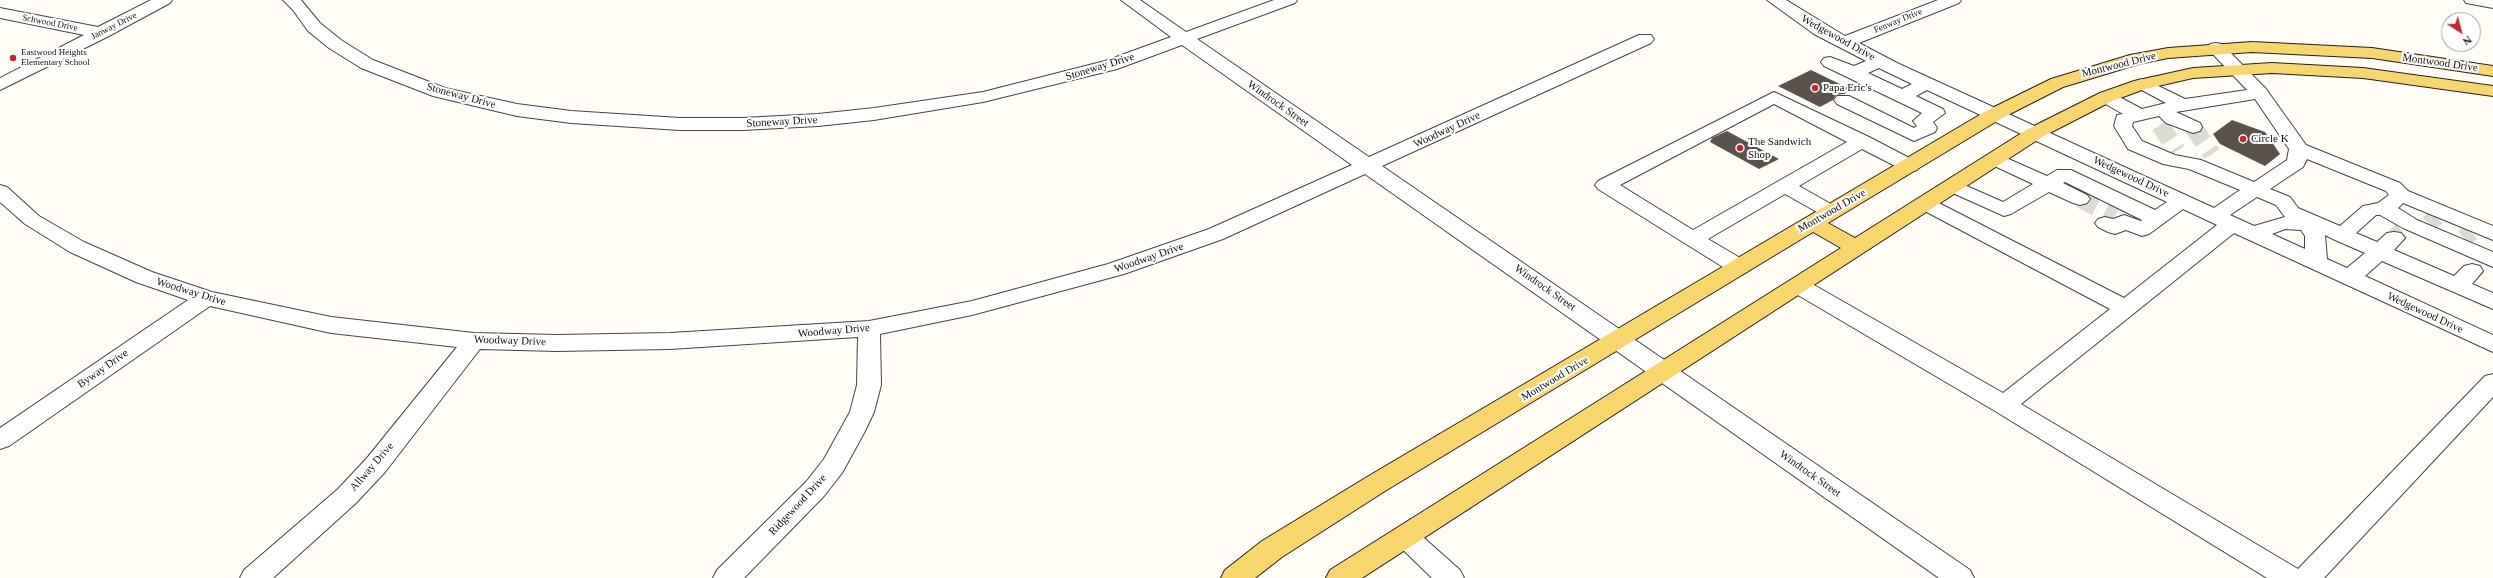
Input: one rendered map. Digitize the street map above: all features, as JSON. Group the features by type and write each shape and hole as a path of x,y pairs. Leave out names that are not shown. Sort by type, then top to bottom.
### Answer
{"main road":[{"name":"Montwood Drive","path":"1235,578 1272,549 1812,223 2031,94 2084,73 2136,59 2216,48 2322,49 2372,53 2493,71"},
{"name":"Montwood Drive","path":"1340,578 1799,286 2035,133 2106,97 2144,84 2193,73 2238,69 2279,68 2355,72 2493,92"},
{"path":"1812,223 1857,248"}],"street":[{"name":"Janway Drive","path":"0,85 164,0"},
{"name":"Stoneway Drive","path":"291,0 299,6 314,26 335,44 367,64 407,81 439,92 517,110 571,118 639,123 743,124 803,121 940,105 1054,81 1111,65 1289,0"},
{"name":"Windrock Street","path":"1129,0 1619,339 1960,578"},
{"name":"Wedgewood Drive","path":"1774,0 1844,43 1927,83 2493,344"},
{"name":"Fenway Drive","path":"1844,43 1953,0"},
{"path":"2472,0 2493,3"},
{"name":"Schwood Drive","path":"0,13 101,33"},
{"name":"Woodway Drive","path":"0,191 32,220 77,247 144,277 206,298 259,311 331,325 474,341 670,341 869,329 972,308 1116,269 1216,234 1369,166 1645,39"},
{"path":"2216,48 2260,93 2299,149 2393,187 2401,195 2414,228 2457,286 2493,302"},
{"path":"1854,73 1879,60"},
{"path":"1830,62 1936,113 1922,121 1928,128 1914,135"},
{"path":"1902,96 1927,83"},
{"path":"2144,84 2170,115 2193,127"},
{"path":"2260,93 2170,115 2140,115 2124,119 2124,126 2135,145 2173,155 2202,159 2255,190 2283,201 2291,212 2311,224 2342,235 2414,228 2472,235 2483,263 2457,286"},
{"path":"1739,267 1605,185 1774,97 1910,166"},
{"path":"2106,97 2140,115"},
{"path":"1843,100 1939,148"},
{"path":"1693,239 1862,141"},
{"path":"2004,405 2126,308 2255,190 2296,163 2299,149"},
{"path":"2140,182 2173,155"},
{"path":"1953,186 2004,210 2050,183 2088,157"},
{"path":"1995,159 2050,183 2157,219"},
{"path":"2050,183 2075,203"},
{"path":"1785,186 1831,212"},
{"path":"2342,235 2370,210 2384,208 2401,195"},
{"path":"2115,220 2142,230 2181,200"},
{"path":"1926,204 2126,308"},
{"path":"2384,208 2414,228"},
{"path":"2252,234 2283,223 2311,224"},
{"path":"2311,224 2315,236 2316,263"},
{"path":"2350,278 2414,228"},
{"path":"1799,286 2004,405 2290,578"},
{"name":"Byway Drive","path":"0,440 206,298"},
{"name":"Ridgewood Drive","path":"727,578 816,489 833,466 852,433 862,412 868,385 869,329"},
{"name":"Allway Drive","path":"254,578 347,496 376,465 474,341"},
{"path":"2307,578 2493,382"},
{"path":"1405,536 1450,578"}],"building":[{"name":"Papa Eric's","path":"1811,70 1852,90 1844,94 1836,95 1833,100 1820,107 1778,86"},
{"name":"Circle K","path":"2232,120 2265,132 2280,154 2265,166 2220,144 2213,134"},
{"name":"The Sandwich Shop","path":"1727,131 1779,159 1759,169 1710,142 1712,138"}],"tunnel":[{"path":"2160,125 2177,151"},
{"path":"2193,127 2212,154"},
{"path":"2080,199 2115,216"},
{"path":"2429,224 2436,217"},
{"path":"2394,238 2402,231"},
{"path":"2464,238 2471,232"}],"place":[{"name":"Eastwood Heights Elementary School","path":"13,58"},
{"name":"Papa Eric's","path":"1815,88"},
{"name":"Circle K","path":"2243,139"},
{"name":"The Sandwich Shop","path":"1740,148"}]}
